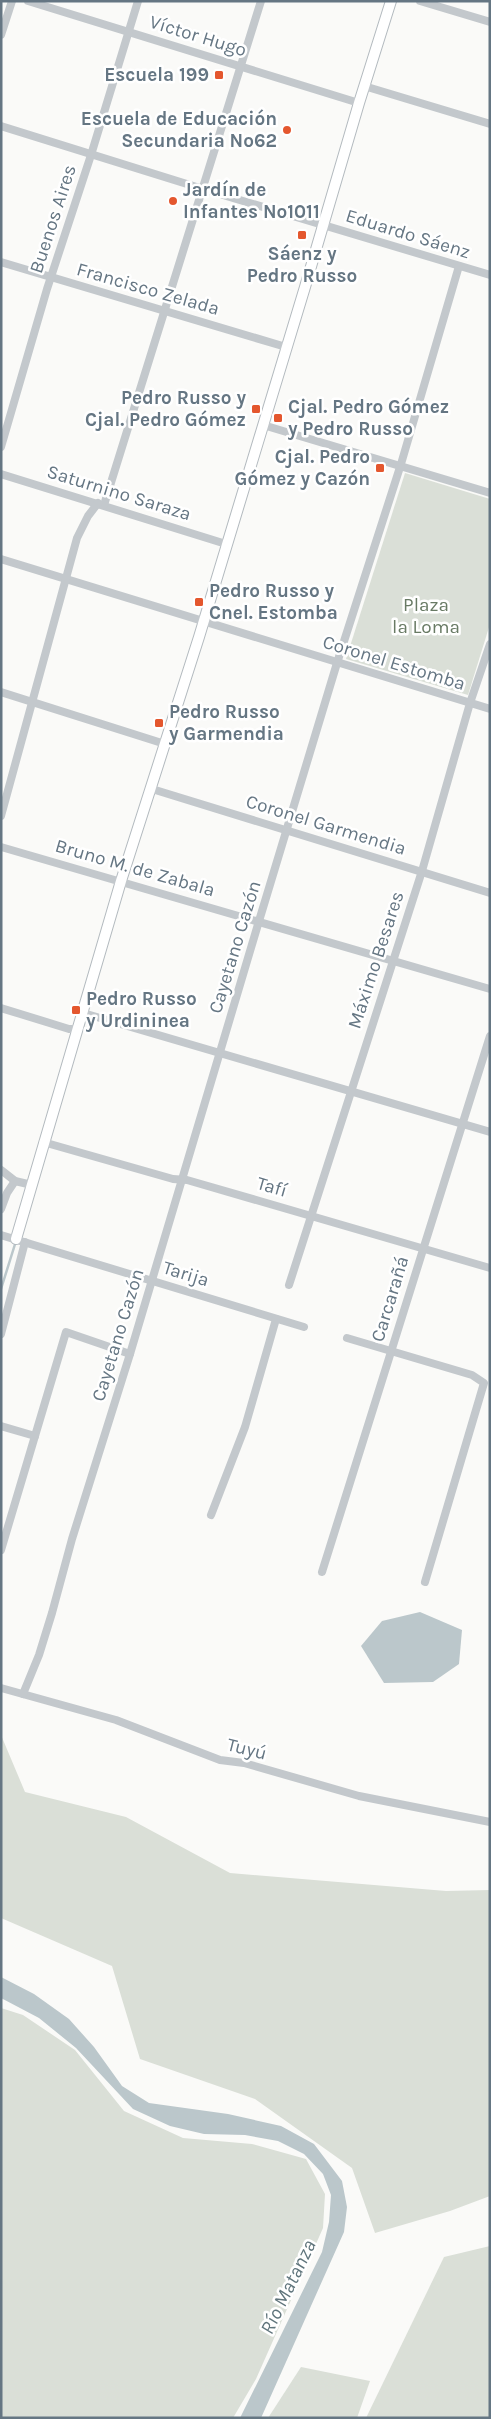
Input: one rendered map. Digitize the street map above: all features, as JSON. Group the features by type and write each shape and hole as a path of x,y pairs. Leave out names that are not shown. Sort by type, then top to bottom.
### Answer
{"street":[{"path":"1,35 12,1"},
{"name":"Víctor Hugo","path":"28,1 358,103"},
{"name":"Buenos Aires","path":"1,447 51,278 138,1"},
{"path":"1,816 77,538 88,516 101,504 261,1"},
{"path":"1,1334 32,1185 43,1142 83,1014 121,880 152,788 204,620 358,103 391,1"},
{"path":"420,1 490,22"},
{"path":"364,86 490,124"},
{"name":"Eduardo Sáenz","path":"1,126 202,189 490,275"},
{"name":"Francisco Zelada","path":"1,262 286,347"},
{"name":"Cayetano Cazón","path":"24,1694 39,1655 72,1539 130,1354 337,663 401,464 460,266"},
{"path":"263,425 401,464 490,492"},
{"name":"Saturnino Saraza","path":"1,474 226,544"},
{"name":"Coronel Estomba","path":"1,559 490,709"},
{"name":"Máximo Besares","path":"289,1285 422,871 470,703 490,644"},
{"path":"1,692 165,744"},
{"name":"Coronel Garmendia","path":"152,788 490,893"},
{"name":"Bruno M. de Zabala","path":"1,846 490,989"},
{"path":"1,1008 69,1029 78,1029"},
{"path":"83,1014 220,1052 490,1132"},
{"name":"Carcarañá","path":"322,1572 490,1036"},
{"name":"Tafí","path":"43,1142 490,1268"},
{"path":"1,1170 16,1181 32,1185"},
{"path":"1,1209 7,1193 16,1181"},
{"name":"Tarija","path":"1,1235 304,1327"},
{"path":"211,1515 245,1427 276,1319"},
{"path":"1,1550 66,1332 130,1354"},
{"path":"347,1338 472,1375 484,1383 425,1582"},
{"path":"1,1426 35,1436"},
{"name":"Tuyú","path":"1,1688 116,1720 220,1760 244,1764 359,1796 490,1822"}],"green space":[{"name":"Plaza la Loma","path":"405,473 490,499 490,624 468,695 346,659"},
{"path":"1,1735 25,1792 126,1817 230,1873 446,1891 490,1890 490,2196 450,2211 375,2233 352,2168 255,2099 140,2059 112,1966 1,1918"},
{"path":"1,2008 23,2015 75,2050 124,2111 183,2138 252,2144 306,2159 325,2194 323,2228 256,2379 233,2418 1,2418"},
{"path":"490,2246 490,2418 366,2418 444,2257"},
{"path":"301,2367 370,2381 357,2418 268,2418"}],"shaded area":[{"path":"420,1612 462,1630 459,1664 433,1682 384,1683 361,1646 382,1621"},
{"path":"1,1977 34,1994 69,2019 94,2047 122,2086 149,2103 228,2114 281,2126 314,2144 342,2181 347,2207 344,2232 261,2418 240,2418 322,2252 329,2222 331,2195 323,2174 304,2154 278,2141 245,2135 204,2134 170,2126 133,2109 76,2048 39,2018 1,1998"}],"waterway":[{"path":"1,1289 16,1241"}],"place":[{"name":"Escuela 199","path":"219,75"},
{"name":"Escuela de Educación Secundaria Nº62","path":"287,130"},
{"name":"Jardín de Infantes Nº1011","path":"173,201"},
{"name":"Sáenz y Pedro Russo","path":"302,235"},
{"name":"Pedro Russo y Cjal. Pedro Gómez","path":"256,409"},
{"name":"Cjal. Pedro Gómez y Pedro Russo","path":"278,418"},
{"name":"Cjal. Pedro Gómez y Cazón","path":"380,468"},
{"name":"Pedro Russo y Cnel. Estomba","path":"199,602"},
{"name":"Pedro Russo y Garmendia","path":"159,723"},
{"name":"Pedro Russo y Urdininea","path":"76,1010"}],"water label":[{"name":"Río Matanza","path":"288,2287"}]}
